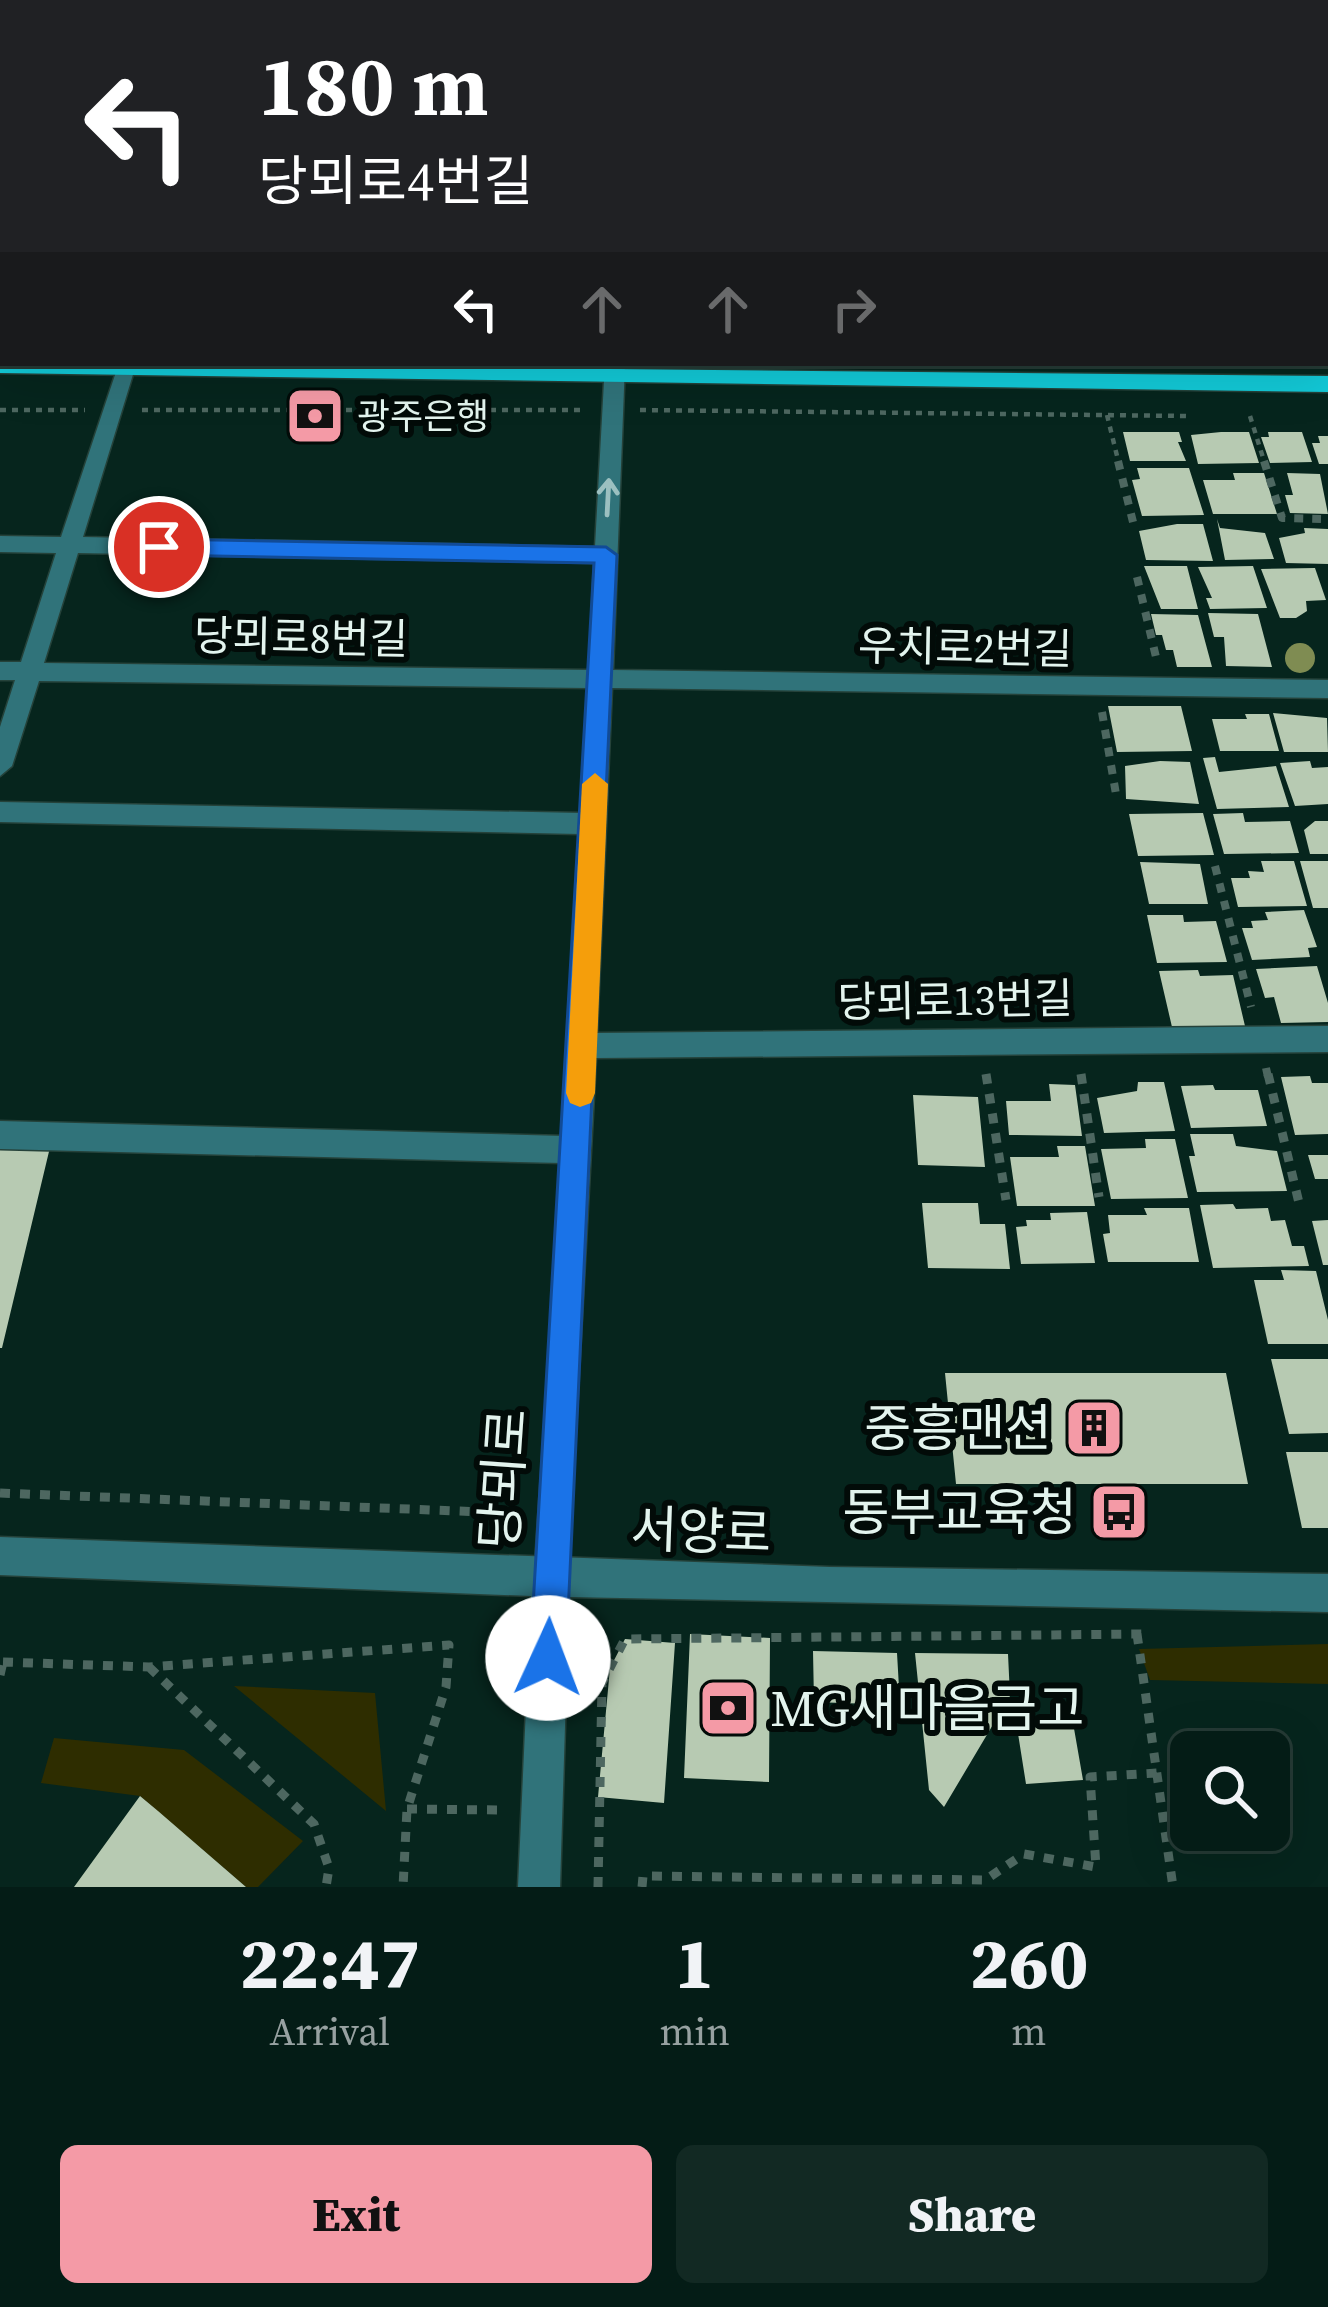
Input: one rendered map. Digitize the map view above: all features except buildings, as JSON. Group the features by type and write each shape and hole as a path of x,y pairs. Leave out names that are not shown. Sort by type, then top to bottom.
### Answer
{"main road":[{"path":"42,366 614,370 1328,384"}],"street":[{"name":"서양로","path":"0,1556 551,1578 1083,1592 1328,1593"},
{"name":"당뫼로","path":"539,1887 551,1578"}],"lane":[{"path":"0,766 125,368"},
{"name":"당뫼로","path":"551,1578 578,1150 614,370"},
{"path":"0,544 606,555"},
{"name":"당뫼로8번길","path":"0,671 601,682"},
{"name":"우치로2번길","path":"601,682 1328,689"},
{"path":"0,812 593,824"},
{"name":"당뫼로13번길","path":"583,1046 1328,1039"},
{"path":"0,1136 578,1150"}],"path":[{"path":"0,410 1202,416"},
{"path":"1107,415 1133,521"},
{"path":"1269,416 1250,416 1282,518 1322,520"},
{"path":"1137,577 1163,688"},
{"path":"1097,687 1118,800"},
{"path":"1076,1041 1100,1197"},
{"path":"981,1042 1006,1200"},
{"path":"0,1493 509,1513"},
{"path":"598,1887 602,1683 626,1639 690,1634 770,1638 1161,1634"},
{"path":"1137,1634 1173,1887"},
{"path":"0,1675 3,1662 149,1667 449,1646 446,1687 407,1809 403,1887"},
{"path":"149,1667 314,1824 328,1868 326,1887"},
{"path":"642,1887 643,1876 985,1880 1024,1854 1096,1867 1090,1777 1157,1773"}],"shaded area":[{"path":"1328,1644 1328,1684 1150,1680 1139,1649"},
{"path":"234,1686 375,1693 386,1811"},
{"path":"54,1738 184,1750 303,1841 258,1887 246,1887 140,1796 41,1783"}],"slow traffic":[{"path":"580,1093 595,784"}],"place":[{"name":"광주은행","path":"315,416"},
{"name":"중흥맨션","path":"1094,1428"},
{"name":"동부교육청","path":"1119,1512"},
{"name":"MG새마을금고","path":"728,1708"}],"route":[{"path":"159,547 606,555 548,1658"}]}
